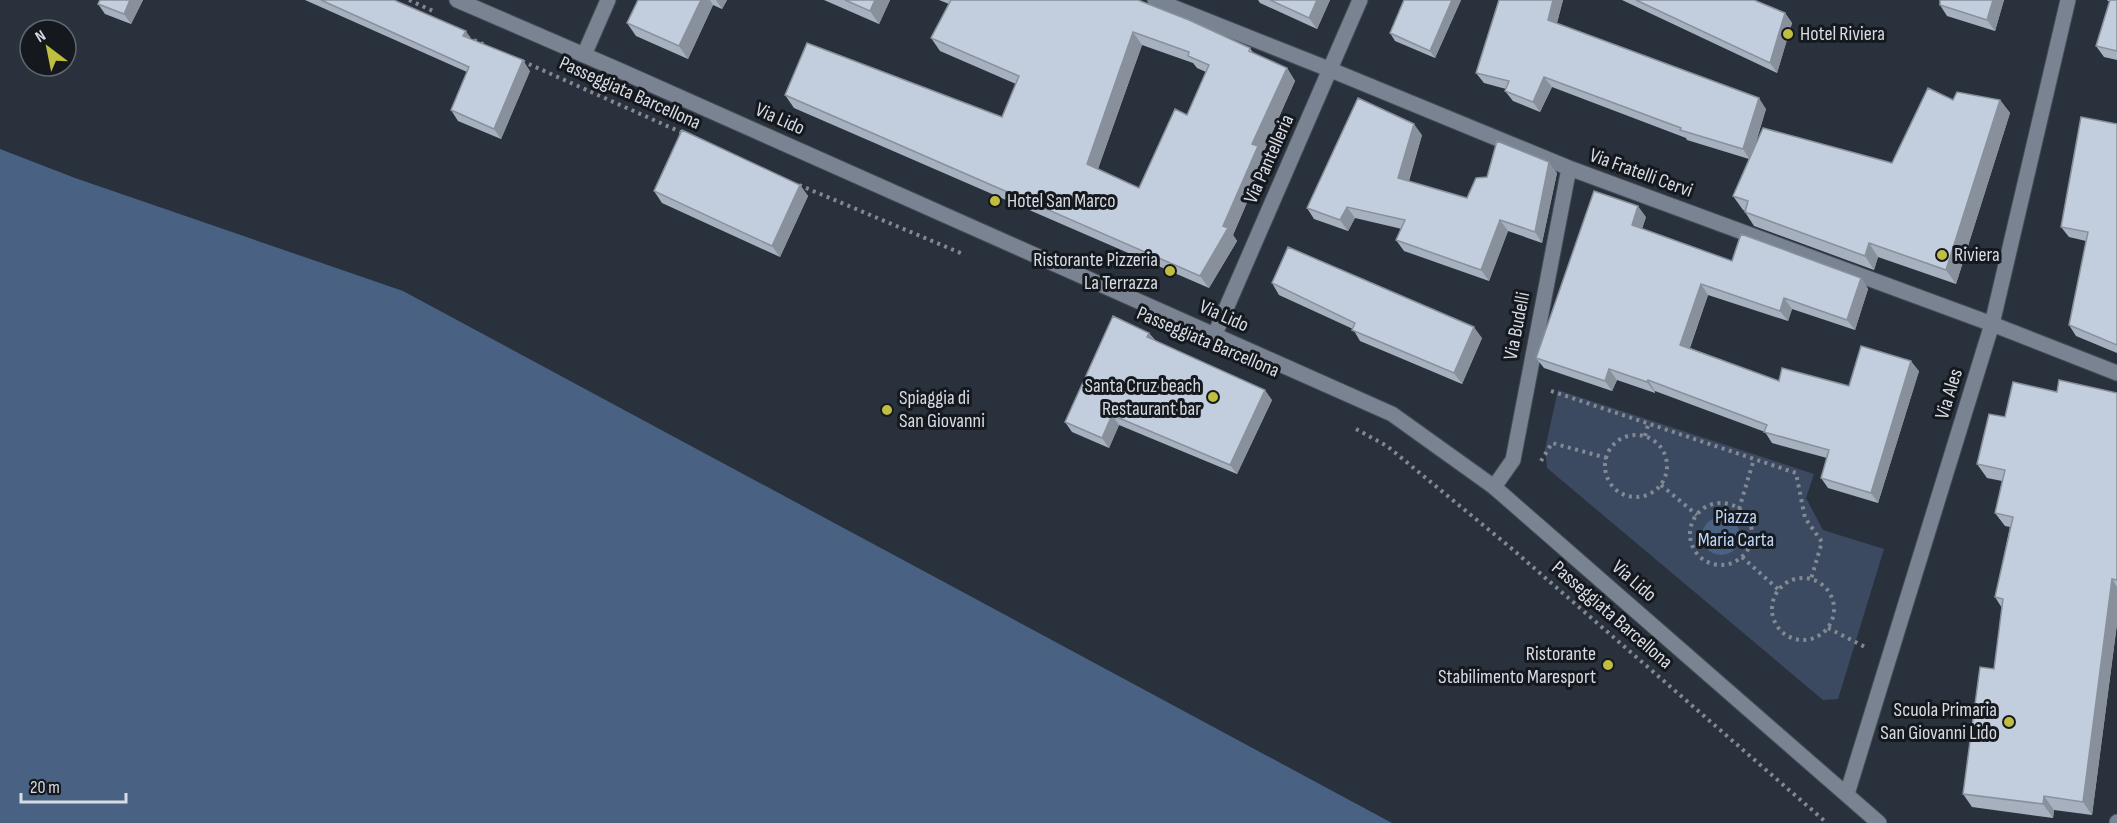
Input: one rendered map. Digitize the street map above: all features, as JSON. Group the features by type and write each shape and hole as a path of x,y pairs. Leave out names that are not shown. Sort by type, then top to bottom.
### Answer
{"street":[{"name":"Via Lido","path":"457,0 1392,414 1494,487 1879,823"},
{"path":"584,55 608,0"},
{"name":"Via Fratelli Cervi","path":"1155,0 1569,168 1992,324 2117,373"},
{"name":"Via Pantelleria","path":"1215,334 1360,0"},
{"name":"Via Ales","path":"1847,794 1992,324 2068,0"},
{"name":"Via Budelli","path":"1494,487 1513,460 1569,168"}],"path":[{"path":"409,0 439,14"},
{"path":"466,36 486,45"},
{"name":"Passeggiata Barcellona","path":"517,59 695,138"},
{"path":"793,182 974,259"},
{"path":"1527,384 1796,473 1805,518 1822,542 1811,579"},
{"path":"1645,436 1648,425"},
{"name":"Passeggiata Barcellona","path":"1356,429 1387,446 1510,548 1827,823"},
{"path":"1632,435 1645,436 1656,441 1664,451 1667,474 1661,485 1652,493 1640,497 1628,495 1617,490 1609,481 1605,470 1606,458 1612,447 1621,439 1632,435"},
{"path":"1540,462 1552,443 1606,458"},
{"path":"1738,509 1754,459"},
{"path":"1661,485 1697,515"},
{"path":"1717,503 1738,509 1748,519 1752,531 1751,542 1742,556 1737,561 1725,565 1713,564 1702,559 1694,550 1690,538 1691,526 1697,515 1706,507 1717,503"},
{"path":"1742,556 1779,590"},
{"path":"1799,578 1811,579 1830,593 1834,605 1833,617 1828,628 1818,636 1807,640 1795,639 1784,634 1776,625 1772,613 1773,601 1779,590 1788,582 1799,578"},
{"path":"1828,628 1866,648"}],"green space":[{"name":"Piazza Maria Carta","path":"1558,390 1814,474 1806,498 1823,530 1884,549 1838,699 1823,700 1547,468 1545,449"}],"shaded area":[{"path":"0,149 75,178 403,291 1392,823 0,823"},
{"path":"1721,517 1728,518 1734,523 1739,529 1739,543 1734,549 1728,554 1721,555 1714,554 1708,549 1703,543 1702,536 1703,529 1708,523 1714,518"}],"building":[{"path":"100,0 130,0 124,14 98,4"},
{"path":"321,0 394,0 466,31 463,36 523,60 494,129 451,110 469,67"},
{"path":"638,0 701,0 679,46 627,23"},
{"path":"845,0 875,0 870,11"},
{"path":"951,0 1138,0 1189,20 1287,68 1252,144 1258,146 1223,226 1228,228 1200,276 785,95 807,43 1002,117 1019,76 931,38","holes":["1133,32 1189,52 1188,56 1209,65 1187,115 1175,109 1139,188 1087,164"]},
{"path":"1270,0 1317,0 1309,18"},
{"path":"1404,0 1452,0 1430,51 1390,33"},
{"path":"1499,0 1553,0 1548,20 1759,98 1743,149 1680,130 1681,128 1544,77 1533,102 1505,91 1509,81 1476,73"},
{"path":"1636,0 1754,0 1785,13 1770,63"},
{"path":"1940,0 1993,0 1987,20 1940,5"},
{"path":"2110,0 2117,0 2117,51 2096,46"},
{"path":"1928,88 1953,100 1957,92 2000,100 1946,270 1869,243 1865,256 1745,212 1748,201 1733,196 1763,128 1892,163"},
{"path":"1358,98 1414,124 1398,178 1467,198 1476,178 1487,177 1497,141 1549,162 1535,232 1500,220 1481,270 1396,240 1405,220 1347,207 1340,220 1307,208"},
{"path":"2081,117 2117,124 2117,345 2069,325 2088,232 2061,227"},
{"path":"682,130 800,185 772,246 654,191"},
{"path":"1594,191 1638,206 1632,225 1732,261 1741,234 1861,278 1847,320 1784,298 1780,311 1701,284 1680,345 1779,381 1782,368 1849,386 1861,346 1911,361 1871,493 1821,478 1829,450 1764,432 1767,425 1648,380 1647,382 1609,369 1605,381 1536,358"},
{"path":"1288,247 1474,327 1454,373 1352,330 1355,323 1272,283"},
{"path":"1113,316 1149,333 1147,337 1265,390 1230,465 1112,415 1102,438 1065,422"},
{"path":"2059,380 2117,393 2117,580 2112,579 2083,802 2044,796 2043,804 1963,794 1980,667 1994,669 2003,599 1995,597 2013,517 1995,513 2005,470 1977,464 1989,414 2005,417 2013,382 2057,392"}],"place":[{"name":"Hotel Riviera","path":"1788,34"},
{"name":"Hotel San Marco","path":"995,201"},
{"name":"Riviera","path":"1942,255"},
{"name":"Ristorante Pizzeria La Terrazza","path":"1170,271"},
{"name":"Santa Cruz beach Restaurant bar","path":"1213,397"},
{"name":"Spiaggia di San Giovanni","path":"887,410"},
{"name":"Ristorante Stabilimento Maresport","path":"1608,665"},
{"name":"Scuola Primaria San Giovanni Lido","path":"2009,722"}]}
